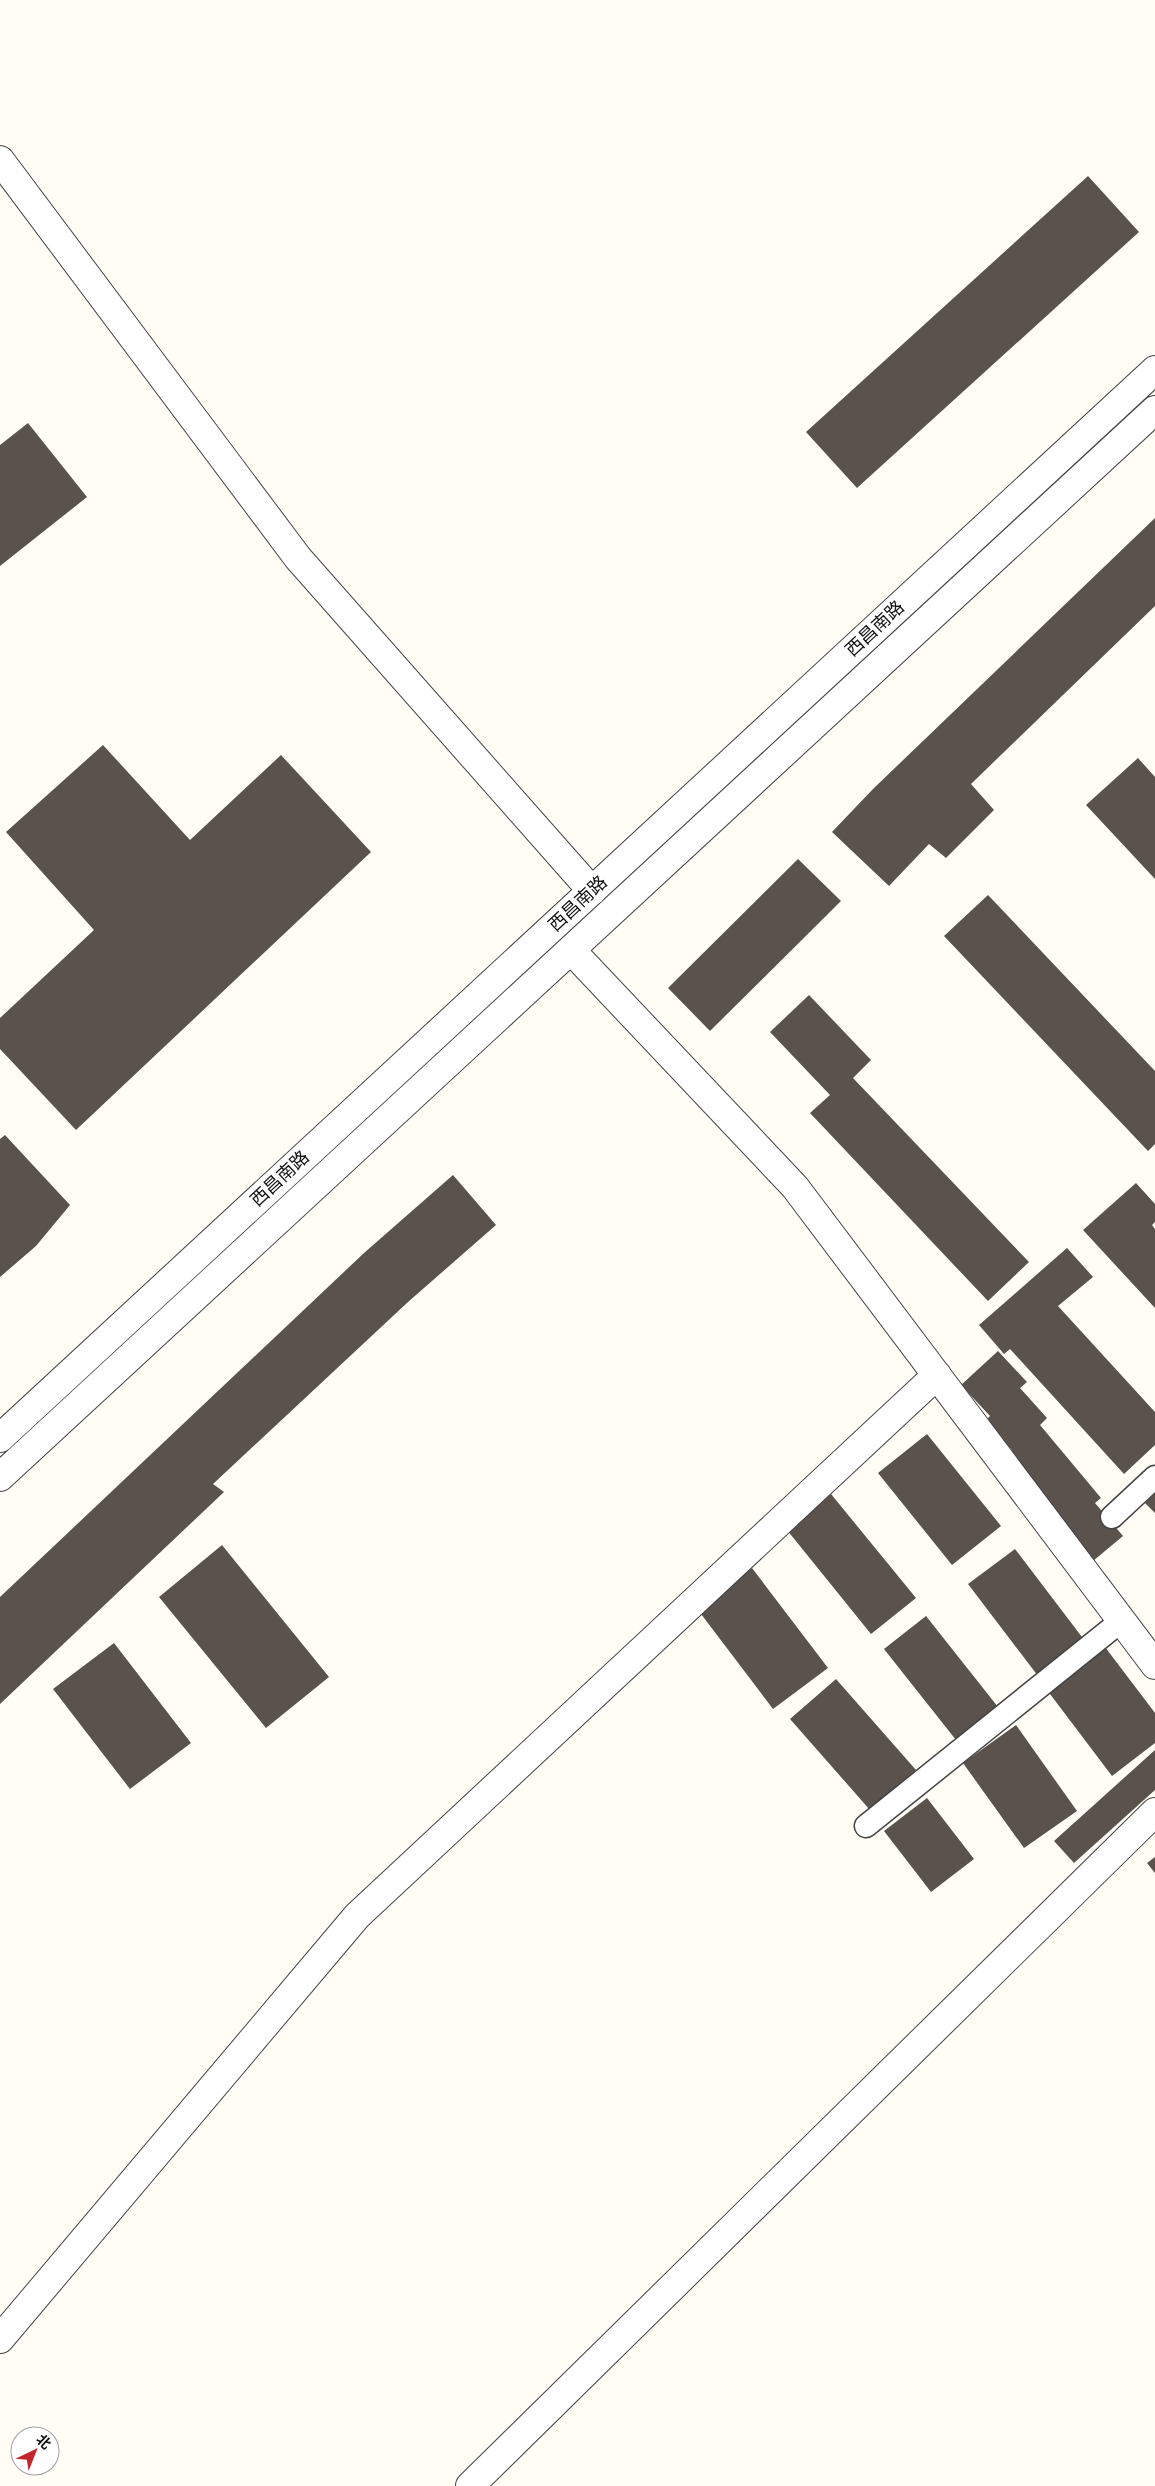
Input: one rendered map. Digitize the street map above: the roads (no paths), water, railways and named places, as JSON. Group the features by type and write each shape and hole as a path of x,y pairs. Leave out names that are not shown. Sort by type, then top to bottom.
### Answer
{"street":[{"path":"0,160 298,558 592,891"},
{"name":"西昌南路","path":"0,1438 1155,370"},
{"name":"西昌南路","path":"0,1477 1155,410"},
{"path":"571,950 795,1187 1155,1665"},
{"path":"0,2339 357,1916 937,1375"},
{"path":"470,2486 1155,1812"}],"lane":[{"path":"1112,1517 1155,1477"},
{"path":"866,1826 1122,1621"}]}
